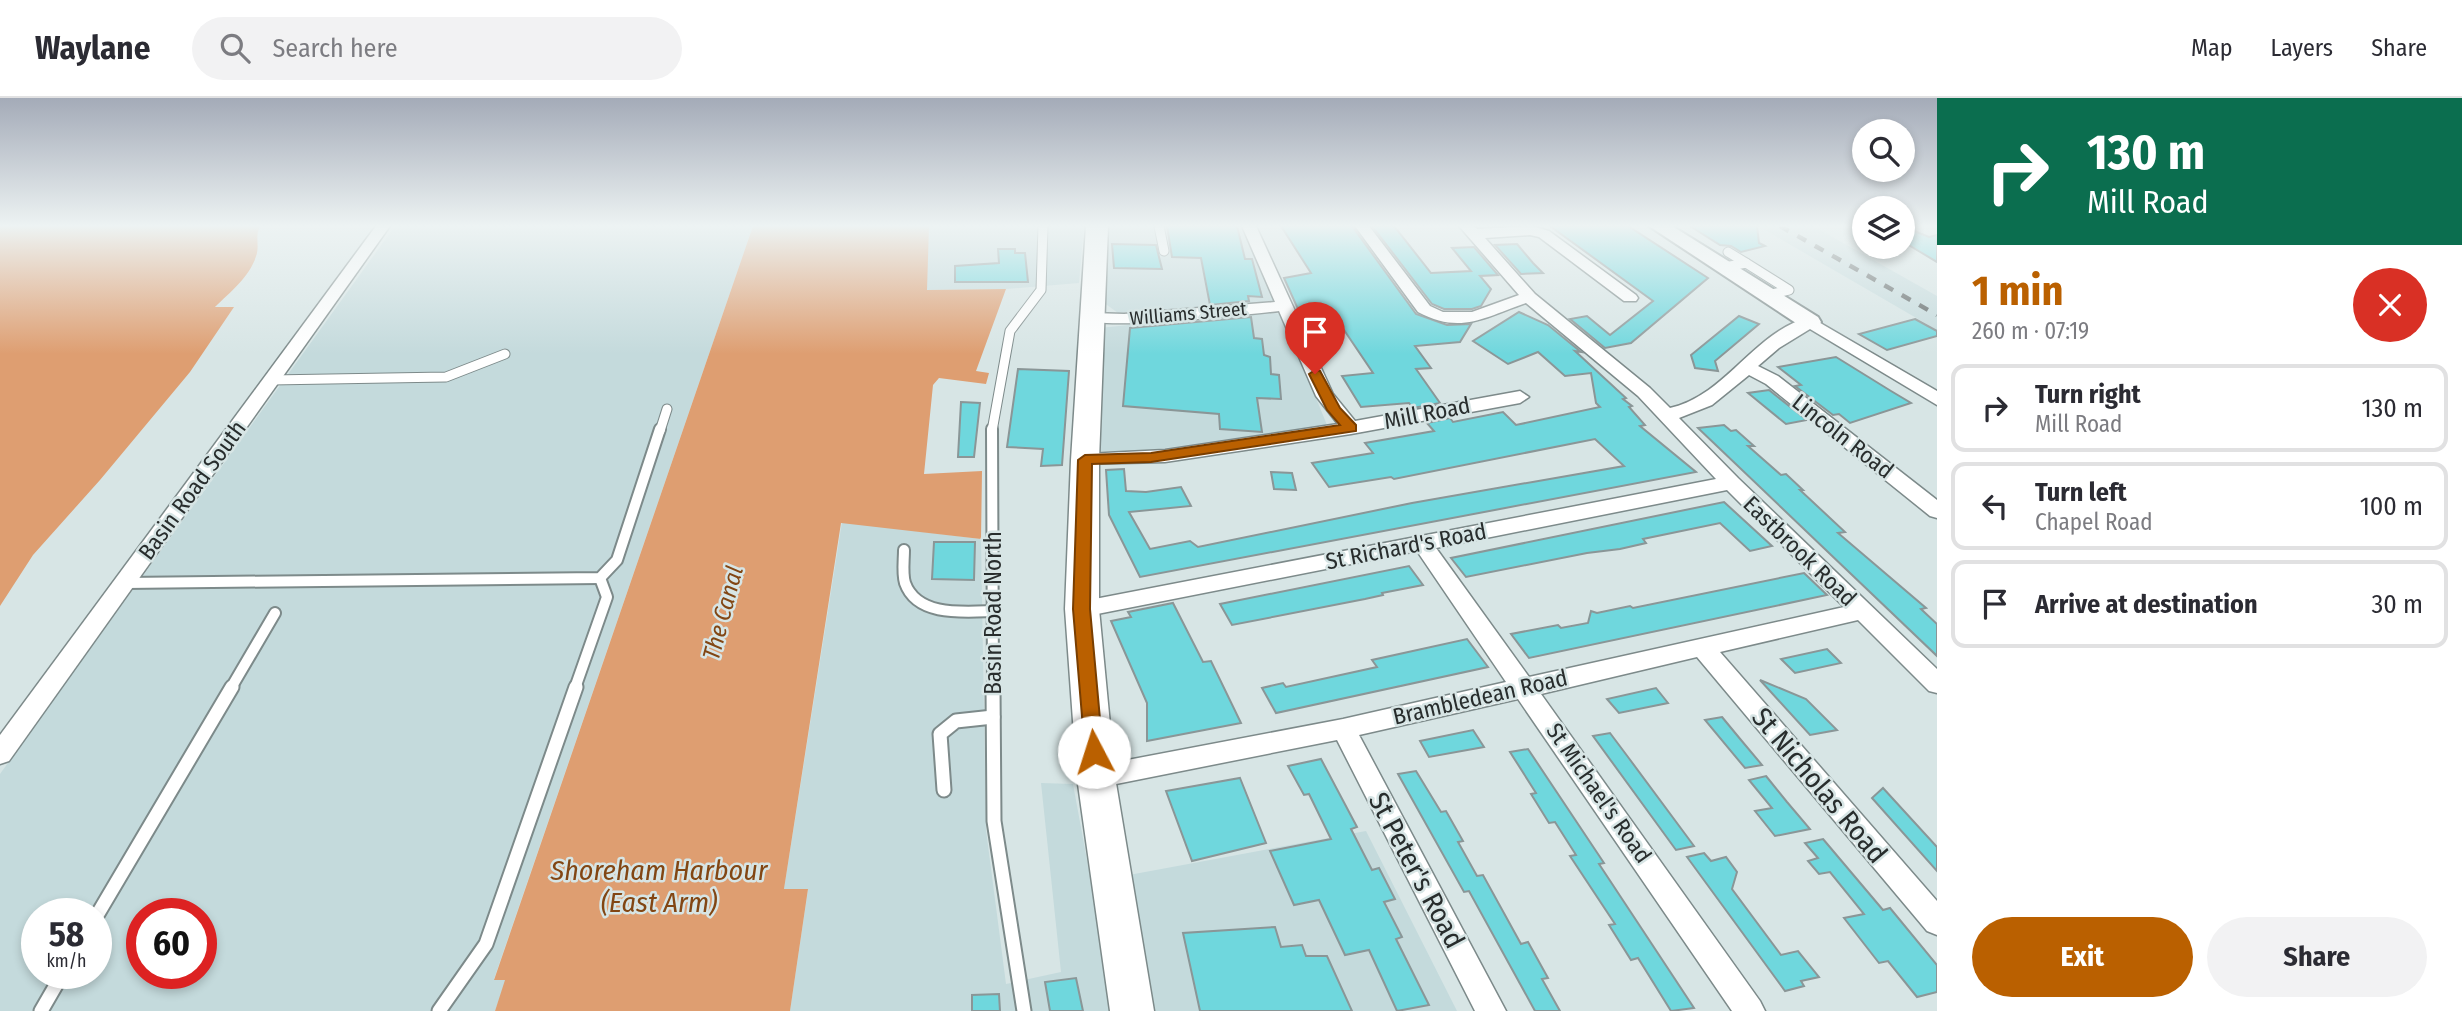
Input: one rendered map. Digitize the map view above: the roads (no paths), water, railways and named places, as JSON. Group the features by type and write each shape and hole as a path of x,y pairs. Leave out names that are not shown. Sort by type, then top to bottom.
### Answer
{"main road":[{"path":"1094,269 1085,460 1082,609 1096,777 1132,1011"}],"street":[{"name":"Basin Road South","path":"0,754 352,269"},
{"path":"1268,269 1325,396 1351,428"},
{"path":"1394,269 1424,309 1437,317 1466,321 1529,297"},
{"name":"Eastbrook Road","path":"1504,269 1529,297 1620,371 1666,415 1731,483 1937,684"},
{"path":"1591,269 1630,298"},
{"path":"1744,269 1778,293 1810,322 1937,398"},
{"name":"Williams Street","path":"1091,318 1136,318 1285,306"},
{"path":"1666,415 1694,409 1709,401 1772,343 1810,322"},
{"name":"Lincoln Road","path":"1746,367 1772,380 1937,511"},
{"name":"Mill Road","path":"1085,460 1147,458 1351,428 1520,397"},
{"name":"St Richard's Road","path":"1082,609 1731,483"},
{"name":"St Michael's Road","path":"1421,542 1525,686 1750,1011"},
{"name":"Brambledean Road","path":"1096,777 1343,729 1862,611"},
{"name":"St Nicholas Road","path":"1703,648 1937,922"},
{"name":"St Peter's Road","path":"1343,729 1491,1011"}],"lane":[{"name":"Basin Road North","path":"1024,1011 994,821 992,422 1010,331 1041,290 1043,269"},
{"path":"1778,293 1799,295"},
{"path":"271,380 446,377 505,354"},
{"path":"125,583 600,578 617,561 667,409"},
{"path":"904,550 903,574 906,587 928,606 940,611 993,611"},
{"path":"439,1011 486,944 607,597 600,578"},
{"path":"107,898 275,613"},
{"path":"944,790 940,734 943,728 953,721 993,717"},
{"path":"41,1011 54,989"}],"water":[{"path":"0,269 250,269 240,283 215,307 234,307 190,372 33,555 0,606"},
{"name":"Shoreham Harbour (East Arm)","path":"738,269 928,269 927,290 1006,289 976,371 989,373 986,384 939,378 933,385 924,474 982,471 981,539 841,523 784,889 808,889 790,1011 495,1011 505,980 494,980"}],"railway":[{"path":"1855,269 1937,315"}],"water label":[{"name":"The Canal","path":"723,613"}]}
